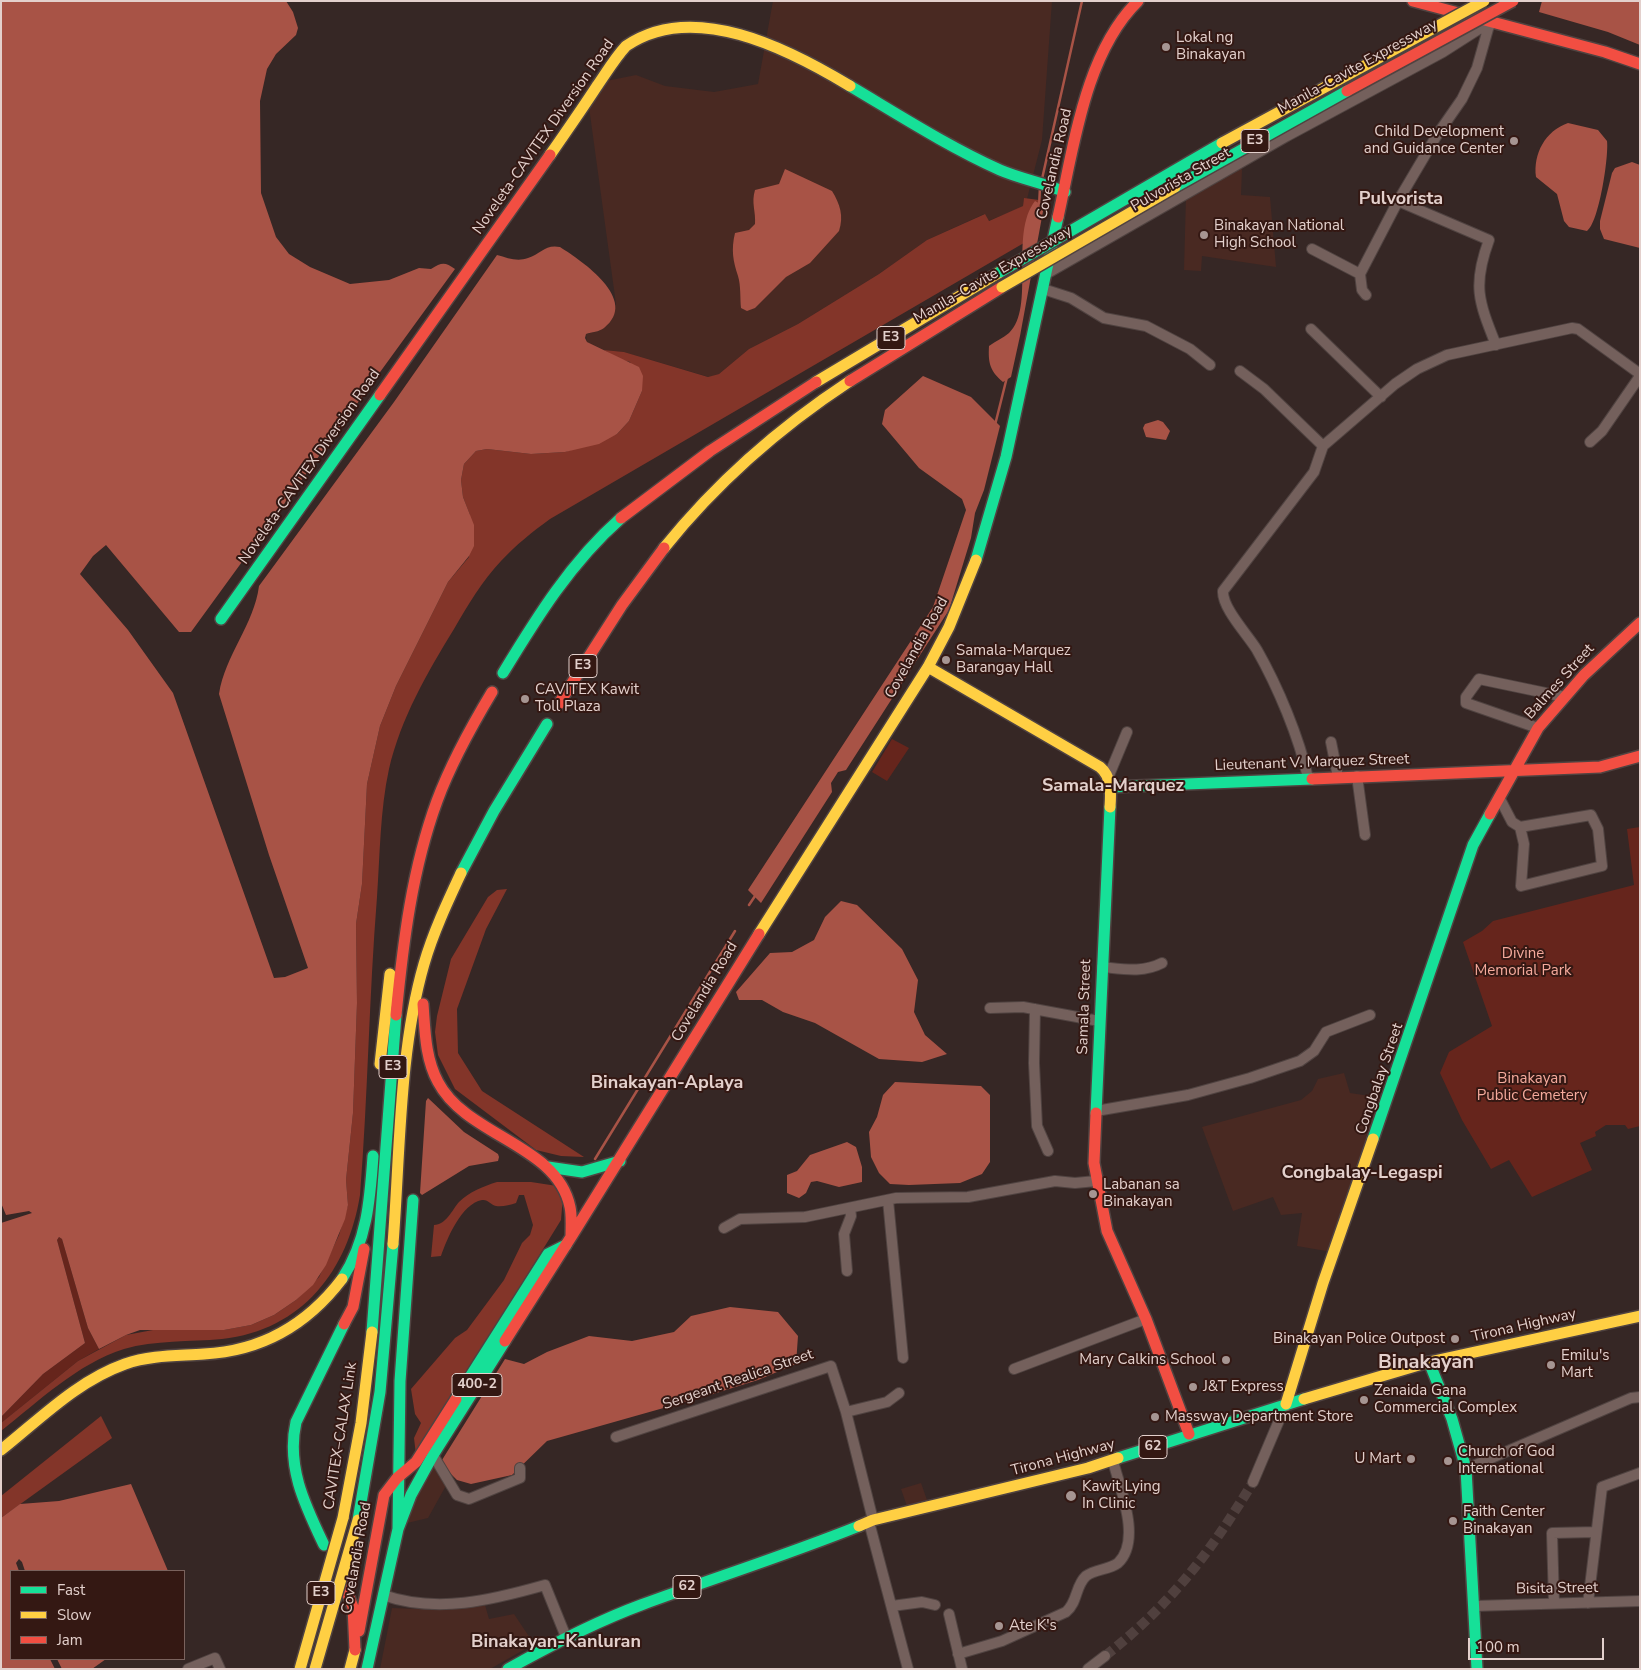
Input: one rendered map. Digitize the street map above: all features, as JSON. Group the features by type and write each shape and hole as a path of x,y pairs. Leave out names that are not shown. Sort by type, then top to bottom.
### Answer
{"main road":[{"name":"Covelandia Road","path":"367,1669 398,1529 411,1495 433,1455 620,1161 762,928 928,667 952,622 972,575 1004,471 1046,274 1060,189 1090,82 1099,56 1115,29 1138,1"},
{"path":"1413,1 1490,24 1605,52 1640,64"},
{"name":"Manila–Cavite Expressway","path":"503,673 540,613 574,566 605,533 649,495 781,403 1000,272 1268,117 1484,1"},
{"name":"Manila–Cavite Expressway","path":"558,705 611,621 650,566 695,510 720,484 769,440 834,390 1002,287 1274,130 1513,1"},
{"name":"Noveleta-CAVITEX Diversion Road","path":"220,619 542,167 611,65 624,48 644,32 662,23 692,18 715,20 736,25 803,58 940,139 1001,170 1060,189"},
{"name":"Balmes Street","path":"1515,770 1538,728 1596,662 1640,623"},
{"path":"928,667 1100,767 1105,771 1109,784"},
{"name":"E3","path":"405,931 417,868 437,800 460,749 492,692"},
{"name":"E3","path":"421,978 437,927 460,873 496,808 547,724"},
{"name":"Lieutenant V. Marquez Street","path":"1109,784 1600,767 1640,756"},
{"name":"Congbalay Street","path":"1286,1404 1323,1283 1416,1020 1473,845 1515,770"},
{"name":"Samala Street","path":"1109,784 1094,1163 1096,1181 1107,1231 1146,1319 1189,1434"},
{"path":"379,1074 388,978 405,931"},
{"name":"CAVITEX–CALAX Link","path":"300,1669 342,1518 366,1378 383,1202 392,1071 405,931"},
{"path":"421,978 429,1056 443,1091 468,1116 548,1167 564,1185 571,1202 569,1241"},
{"name":"CAVITEX–CALAX Link","path":"315,1669 358,1520 377,1408 387,1327 408,1054 421,978"},
{"path":"324,1545 297,1481 292,1459 291,1441 296,1422 352,1308 359,1281 374,1142"},
{"path":"548,1167 582,1172 620,1161"},
{"path":"398,1529 397,1478 401,1358 413,1200"},
{"path":"1,1450 86,1384 116,1368 137,1360 161,1356 235,1351 269,1340 292,1328 321,1304 342,1280 356,1254 367,1220"},
{"name":"Covelandia Road","path":"350,1669 373,1563 379,1512 384,1495 397,1478 416,1462 548,1254 569,1241"},
{"name":"Tirona Highway","path":"508,1669 566,1636 656,1598 800,1550 871,1521 929,1505 1048,1480 1113,1461 1189,1434 1429,1362 1640,1316"},
{"path":"1429,1362 1452,1419 1466,1469 1477,1669"},
{"path":"344,1584 353,1611 355,1650"}],"street":[{"path":"1366,295 1362,290 1360,274 1398,201 1437,135 1462,99 1477,68 1490,24"},
{"name":"Pulvorista Street","path":"1046,274 1286,136 1443,52 1490,24"},
{"path":"1398,201 1489,240 1478,272 1478,287 1486,319 1496,345"},
{"path":"1312,249 1360,274"},
{"path":"1043,289 1071,298 1104,318 1146,326 1190,349 1210,365"},
{"path":"1308,778 1303,753 1275,689 1257,651 1224,601 1223,591 1314,472 1324,446 1396,384 1432,361 1447,355 1572,328 1578,329 1640,375 1602,431 1590,442"},
{"path":"1311,329 1381,397"},
{"path":"1240,371 1264,389 1324,446"},
{"path":"1538,728 1466,703 1466,697 1479,679 1565,697"},
{"path":"1109,784 1127,732"},
{"path":"1331,742 1338,776"},
{"path":"1357,776 1365,835"},
{"path":"1499,797 1512,822 1520,827 1592,815 1598,829 1602,866 1520,886 1524,844 1520,827"},
{"path":"1102,967 1141,970 1151,969 1162,963"},
{"path":"990,1008 1035,1009 1099,1021"},
{"path":"1035,1009 1034,1063 1038,1126 1048,1151"},
{"path":"1096,1111 1188,1095 1267,1073 1300,1061 1314,1051 1326,1032 1370,1015"},
{"path":"724,1228 740,1219 790,1219 888,1200 968,1197 1055,1180 1075,1183 1096,1181"},
{"path":"888,1200 903,1358"},
{"path":"848,1271 844,1234 850,1216 850,1208"},
{"path":"1014,1369 1146,1319"},
{"name":"Sergeant Realica Street","path":"616,1437 829,1365 833,1369 846,1412 908,1669"},
{"path":"846,1412 887,1402 900,1393"},
{"path":"1466,1469 1631,1398 1640,1397"},
{"path":"1253,1482 1286,1404"},
{"path":"433,1455 457,1495 470,1500 520,1478 520,1468"},
{"path":"958,1654 1002,1641 1066,1612 1072,1607 1082,1581 1087,1576 1115,1565 1125,1554 1130,1538 1130,1529 1113,1461"},
{"path":"1588,1603 1602,1487 1640,1473"},
{"path":"1554,1603 1552,1533 1596,1532"},
{"path":"383,1595 404,1602 429,1605 462,1604 505,1597 545,1585 566,1636"},
{"path":"892,1606 922,1602 935,1605"},
{"name":"Bisita Street","path":"1474,1606 1640,1602"},
{"path":"950,1614 962,1669"},
{"path":"1091,1666 1105,1656"},
{"path":"188,1669 215,1658 220,1669"}],"shaded area":[{"path":"1,1 286,1 293,12 298,28 296,35 276,54 267,69 260,101 261,193 276,237 289,254 310,267 350,284 389,280 419,268 431,269 441,264 449,265 455,269 191,632 179,632 106,545 93,556 80,574 128,630 173,693 274,978 285,977 308,968 269,855 219,694 227,666 251,614 259,586 394,402 497,255 520,260 555,246 560,247 593,271 612,294 615,306 613,317 604,328 586,334 585,338 587,342 639,367 643,376 642,391 629,421 617,434 599,444 565,452 531,454 487,449 476,451 464,464 461,480 463,497 474,525 474,546 469,556 448,582 396,686 380,726 367,784 362,884 356,924 357,1003 353,1113 346,1180 348,1205 345,1219 326,1265 313,1285 296,1300 274,1315 251,1325 224,1330 140,1330 99,1349 88,1328 62,1239 59,1237 57,1240 85,1343 43,1374 1,1417 1,1223 32,1213 29,1211 6,1215 1,1203"},
{"path":"773,1 1052,1 1042,140 1027,199 1024,199 1023,206 1018,209 988,221 984,214 927,240 879,274 798,324 749,349 719,374 709,377 624,352 604,350 587,342 586,334 599,331 611,320 616,304 586,85 636,75 665,86 714,92 758,84"},
{"path":"1542,1 1640,1 1640,45 1608,32 1539,12"},
{"path":"1568,123 1598,130 1607,141 1605,174 1599,203 1587,231 1569,227 1564,221 1557,194 1536,177 1536,160 1542,144 1553,132"},
{"path":"1632,162 1640,165 1640,248 1604,239 1600,229 1600,221 1612,173 1615,168"},
{"path":"1235,168 1242,169 1241,195 1270,197 1276,267 1202,256 1201,271 1184,270 1186,197"},
{"path":"785,169 832,191 840,210 839,231 810,263 786,277 755,308 747,311 741,308 740,284 733,255 735,233 749,230 755,224 753,199 755,190 779,184"},
{"path":"1024,198 1039,200 1029,240 550,519 518,544 494,569 470,602 416,696 400,732 389,769 381,833 360,1195 354,1222 345,1248 332,1271 317,1292 298,1309 276,1323 251,1333 222,1339 148,1344 124,1349 90,1364 59,1384 1,1431 1,1423 78,1361 126,1335 153,1330 224,1330 251,1325 274,1315 296,1300 319,1277 339,1235 348,1205 346,1180 353,1113 357,1003 356,924 362,884 367,784 380,726 396,686 448,582 469,557 470,515 463,497 461,480 464,464 476,451 487,449 531,454 565,452 617,434 629,421 642,391 630,362 618,359 604,350 624,352 708,377 719,374 749,349 798,324 879,274 927,240 985,214 989,221 1023,206"},
{"path":"1035,201 1044,206 1011,377 1003,382 995,374 991,366 989,346 1009,333 1017,322 1021,306 1024,232 1028,215"},
{"path":"923,376 971,397 1000,426 984,490 975,513 971,538 949,610 846,770 838,772 831,783 832,792 761,903 748,890 933,607 966,510 962,499 919,468 882,424 885,410"},
{"path":"1158,420 1163,422 1170,431 1166,440 1146,437 1143,428 1145,424"},
{"path":"507,889 486,929 457,1009 458,1053 482,1091 584,1157 561,1156 536,1150 455,1089 438,1055 435,1032 437,1016 451,959 488,897 497,890"},
{"path":"841,901 857,905 902,949 918,980 914,1012 925,1035 947,1054 922,1062 879,1059 815,1023 783,1012 762,1000 739,1000 736,992 770,953 792,952 814,940 825,917"},
{"path":"1344,1073 1350,1093 1383,1098 1332,1252 1297,1246 1302,1213 1281,1215 1273,1197 1233,1211 1202,1127 1301,1100 1312,1091 1318,1079"},
{"path":"895,1082 981,1086 990,1095 990,1162 982,1174 960,1183 909,1185 890,1184 879,1173 871,1157 869,1132 877,1117 883,1095"},
{"path":"428,1098 464,1132 498,1154 499,1157 498,1161 469,1166 422,1195 420,1193 426,1101"},
{"path":"847,1142 856,1147 862,1167 862,1182 839,1187 817,1181 811,1182 806,1193 799,1198 787,1193 787,1175 797,1171 810,1155"},
{"path":"497,1182 531,1182 557,1186 563,1196 561,1220 416,1455 414,1438 421,1423 415,1414 411,1389 455,1338 467,1330 504,1280 522,1243 530,1235 533,1225 524,1195 519,1195 516,1203 503,1206 496,1206 486,1200 482,1200 474,1203 461,1215 451,1232 441,1256 431,1257 434,1225 442,1223 467,1195"},
{"path":"730,1307 778,1312 798,1336 796,1364 758,1380 713,1394 547,1441 512,1475 471,1484 457,1480 448,1471 442,1460 505,1359 524,1364 547,1352 589,1336 632,1341 674,1332 691,1316"},
{"path":"101,1416 112,1438 1,1518 1,1496"},
{"path":"435,1463 448,1482 428,1518 403,1524"},
{"path":"921,1483 927,1500 907,1506 901,1489"},
{"path":"131,1484 168,1570 25,1570 19,1559 16,1563 19,1570 10,1570 10,1660 50,1660 55,1669 1,1669 1,1518 20,1504 59,1501"},
{"path":"485,1605 489,1619 514,1614 534,1644 490,1669 380,1669 392,1608 443,1610"},
{"path":"58,1660 105,1660 92,1669 62,1669"}],"green space":[{"path":"892,739 909,748 887,781 872,772"},
{"name":"Binakayan Public Cemetery","path":"1640,827 1640,1126 1628,1129 1625,1125 1606,1125 1595,1132 1596,1136 1580,1143 1592,1170 1532,1197 1509,1160 1491,1169 1462,1120 1440,1073 1449,1052 1492,1026 1463,942 1482,931 1493,921 1634,885 1627,829"},
{"path":"59,1237 62,1239 88,1328 99,1349 78,1361 1,1423 1,1417 43,1374 85,1343 57,1240"}],"waterway":[{"path":"1042,179 1082,1"},
{"path":"1039,207 1040,187"},
{"path":"995,425 1007,377"},
{"path":"749,905 755,896"},
{"path":"595,1159 735,931"}],"tunnel":[{"path":"1105,1656 1150,1617 1188,1576 1221,1532 1253,1482"}],"traffic: fast":[{"path":"850,86 980,161 1008,173 1065,192"},
{"path":"1175,187 1347,91"},
{"path":"1000,272 1222,143"},
{"path":"976,560 1006,457 1058,217"},
{"path":"221,619 380,395"},
{"path":"503,673 556,591 586,553 621,518"},
{"path":"461,873 494,811 547,724"},
{"path":"1111,787 1312,779"},
{"path":"1096,1113 1110,807"},
{"path":"1373,1139 1473,845 1490,814"},
{"path":"372,1332 396,1015"},
{"path":"342,1279 357,1250 366,1220 373,1156"},
{"path":"548,1167 582,1172 620,1161"},
{"path":"398,1529 400,1381 413,1200"},
{"path":"358,1520 380,1392 393,1244"},
{"path":"456,1399 548,1254 566,1245"},
{"path":"324,1545 299,1485 293,1455 294,1439 296,1422 344,1324"},
{"path":"367,1669 398,1529 411,1495 433,1455 505,1341"},
{"path":"1429,1362 1452,1419 1466,1469 1477,1669"},
{"path":"1118,1458 1304,1399"},
{"path":"508,1669 573,1634 624,1612 859,1526"}],"traffic: slow":[{"path":"1222,143 1484,1"},
{"path":"550,155 626,46 652,33 680,27 710,28 740,34 798,57 850,86"},
{"path":"1002,287 1175,187"},
{"path":"816,382 1000,272"},
{"path":"664,548 684,524 751,457 799,417 850,381"},
{"path":"759,934 928,667 949,627 976,560"},
{"path":"928,667 1100,767 1109,780 1110,807"},
{"path":"393,1244 405,1067 416,997 432,941 461,873"},
{"path":"380,1064 390,974"},
{"path":"1286,1404 1323,1283 1373,1139"},
{"path":"1,1450 60,1402 107,1371 145,1359 225,1352 264,1341 282,1333 314,1310 342,1279"},
{"path":"1304,1399 1429,1362 1640,1316"},
{"path":"343,1518 361,1423 372,1332"},
{"path":"859,1526 873,1520 1088,1468 1118,1458"},
{"path":"300,1669 343,1518"},
{"path":"315,1669 358,1520"},
{"path":"350,1669 355,1650"}],"traffic: jam":[{"path":"1058,217 1076,131 1094,73 1105,47 1120,22 1138,1"},
{"path":"1413,1 1605,52 1640,64"},
{"path":"1347,91 1513,1"},
{"path":"380,395 550,155"},
{"path":"850,381 1002,287"},
{"path":"621,518 710,451 816,382"},
{"path":"558,705 622,605 664,548"},
{"path":"1490,814 1538,728 1584,675 1640,623"},
{"path":"396,1015 410,906 428,827 455,759 492,692"},
{"path":"1312,779 1600,767 1640,756"},
{"path":"571,1237 759,934"},
{"path":"423,1004 428,1054 438,1082 451,1101 469,1116 530,1154 548,1169 562,1186 570,1207 571,1237"},
{"path":"1096,1113 1094,1163 1107,1231 1146,1319 1189,1434"},
{"path":"505,1341 571,1237"},
{"path":"344,1324 353,1307 364,1249"},
{"path":"359,1631 384,1495 397,1478 416,1462 456,1399"},
{"path":"344,1585 353,1607 355,1650"}],"place":[{"name":"Lokal ng Binakayan","path":"1166,47"},
{"name":"Child Development and Guidance Center","path":"1514,141"},
{"name":"Binakayan National High School","path":"1204,235"},
{"name":"Samala-Marquez Barangay Hall","path":"946,660"},
{"name":"CAVITEX Kawit Toll Plaza","path":"525,699"},
{"name":"Labanan sa Binakayan","path":"1093,1194"},
{"name":"Binakayan Police Outpost","path":"1455,1339"},
{"name":"Mary Calkins School","path":"1226,1360"},
{"name":"Emilu's Mart","path":"1551,1365"},
{"name":"J&T Express","path":"1193,1387"},
{"name":"Zenaida Gana Commercial Complex","path":"1364,1400"},
{"name":"Massway Department Store","path":"1155,1417"},
{"name":"U Mart","path":"1411,1459"},
{"name":"Church of God International","path":"1448,1461"},
{"name":"Kawit Lying In Clinic","path":"1071,1496"},
{"name":"Faith Center Binakayan","path":"1453,1521"},
{"name":"Ate K's","path":"999,1626"}],"district":[{"name":"Pulvorista","path":"1401,200"},
{"name":"Samala-Marquez","path":"1113,787"},
{"name":"Binakayan-Aplaya","path":"667,1084"},
{"name":"Congbalay-Legaspi","path":"1362,1174"},
{"name":"Binakayan","path":"1426,1363"},
{"name":"Binakayan-Kanluran","path":"556,1643"}],"park label":[{"name":"Divine Memorial Park","path":"1523,962"}]}
